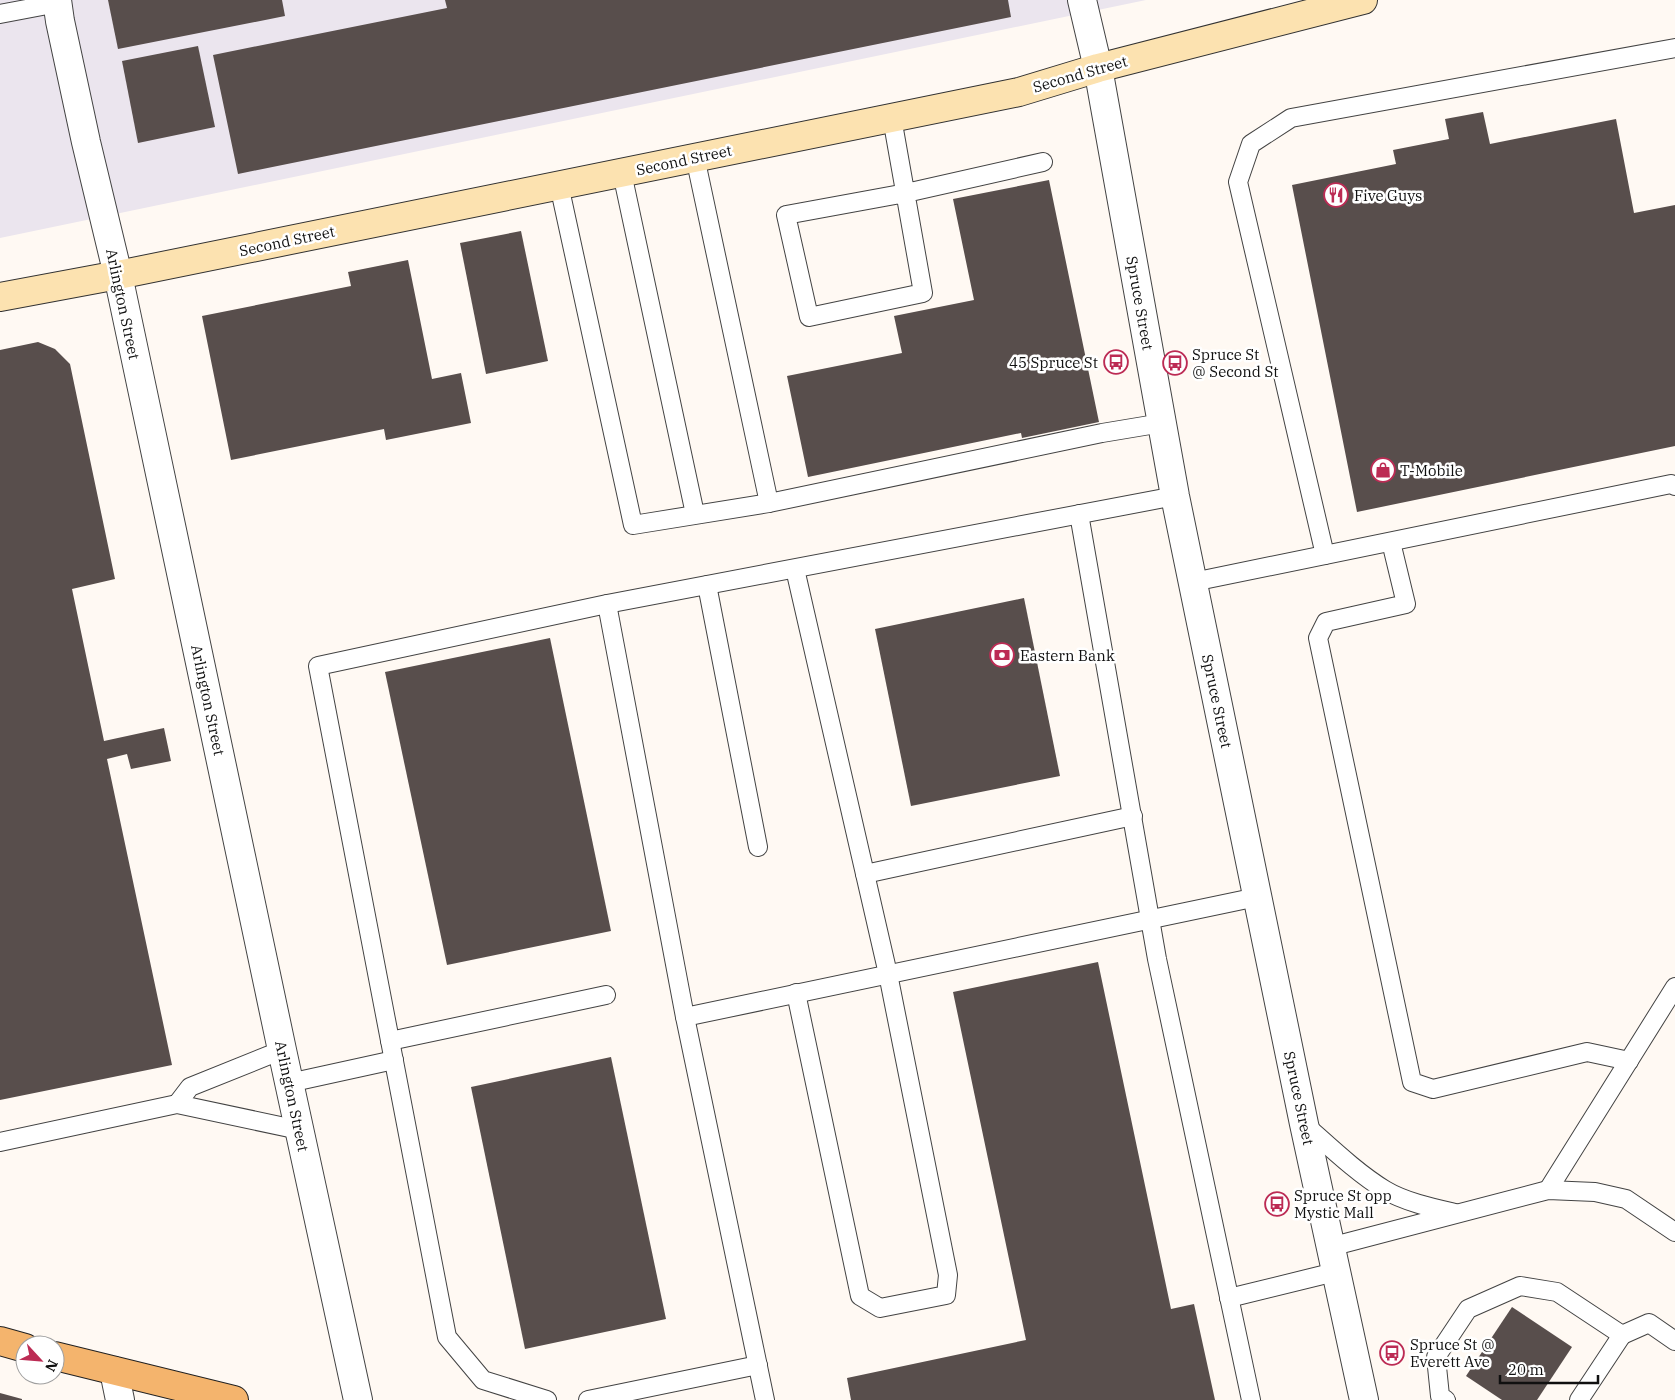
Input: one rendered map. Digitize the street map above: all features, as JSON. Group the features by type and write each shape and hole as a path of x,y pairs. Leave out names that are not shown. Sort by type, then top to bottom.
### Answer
{"main road":[{"name":"Second Street","path":"0,297 118,275 1019,92 1098,68 1363,0"},
{"path":"0,1341 15,1345"},
{"path":"65,1359 234,1400"}],"street":[{"name":"Spruce Street","path":"1082,0 1098,68 1192,582 1304,1124 1364,1400"},
{"name":"Arlington Street","path":"57,1 86,142 118,275 358,1400"},
{"path":"114,1371 120,1400"}],"lane":[{"path":"0,14 57,1"},
{"path":"1325,555 1238,182 1252,144 1291,118 1675,48"},
{"path":"892,118 906,193 923,293 809,317 786,215 906,193 1043,162"},
{"path":"695,157 769,503"},
{"path":"622,173 695,514"},
{"path":"560,185 633,525 769,503 1102,433 1162,423"},
{"path":"1192,582 1671,484 1675,486"},
{"path":"547,1400 483,1380 447,1337 318,666 607,604 1175,496"},
{"path":"1079,514 1157,959 1251,1400"},
{"path":"1391,542 1406,604 1326,622 1318,638 1412,1082 1433,1089 1587,1052 1629,1061"},
{"path":"794,569 888,974 948,1275 946,1295 880,1308 860,1296 796,993"},
{"path":"707,585 758,847"},
{"path":"607,604 685,1017 765,1400"},
{"path":"866,874 1133,816"},
{"path":"685,1017 1257,897"},
{"path":"1548,1190 1675,987"},
{"path":"390,1041 606,995"},
{"path":"177,1104 190,1087 282,1050"},
{"path":"289,1083 394,1060"},
{"path":"0,1142 177,1104 299,1130"},
{"path":"1304,1124 1351,1165 1386,1190 1423,1205 1458,1214"},
{"path":"1229,1298 1458,1214 1548,1190 1595,1192 1626,1199 1675,1232"},
{"path":"1446,1400 1440,1396 1436,1357 1468,1310 1520,1286 1557,1292 1622,1335"},
{"path":"1579,1400 1622,1335 1649,1323 1675,1341"},
{"path":"588,1400 758,1365"}],"shaded area":[{"path":"0,0 1146,0 0,238"}],"building":[{"path":"108,0 282,0 285,16 118,49"},
{"path":"445,0 1008,0 1011,17 238,174 213,55 447,8"},
{"path":"198,46 215,127 138,143 122,61"},
{"path":"1483,112 1490,144 1616,119 1634,213 1675,205 1675,446 1357,512 1292,185 1396,164 1393,150 1449,139 1445,119"},
{"path":"1049,180 1099,422 1022,438 1021,433 808,477 787,376 902,353 894,316 974,300 953,199"},
{"path":"521,231 548,361 486,374 460,243"},
{"path":"408,260 432,379 461,373 471,423 386,440 384,429 231,460 202,316 351,286 348,272"},
{"path":"38,342 55,349 70,364 115,579 72,589 104,741 164,728 171,761 131,769 127,754 107,759 172,1065 0,1100 0,350"},
{"path":"1024,598 1060,776 911,806 875,629"},
{"path":"550,638 611,931 447,965 385,672"},
{"path":"1098,962 1171,1309 1194,1304 1215,1400 851,1400 847,1378 1026,1340 953,992"},
{"path":"611,1057 666,1319 525,1349 471,1087"},
{"path":"1512,1307 1572,1347 1537,1400 1502,1400 1466,1376"},
{"path":"0,1393 22,1399 22,1400 0,1400"}],"place":[{"name":"Five Guys","path":"1336,195"},
{"name":"45 Spruce St","path":"1116,362"},
{"name":"Spruce St @ Second St","path":"1175,363"},
{"name":"T-Mobile","path":"1383,470"},
{"name":"Eastern Bank","path":"1002,655"},
{"name":"Spruce St opp Mystic Mall","path":"1277,1204"},
{"name":"Spruce St @ Everett Ave","path":"1392,1353"}]}
